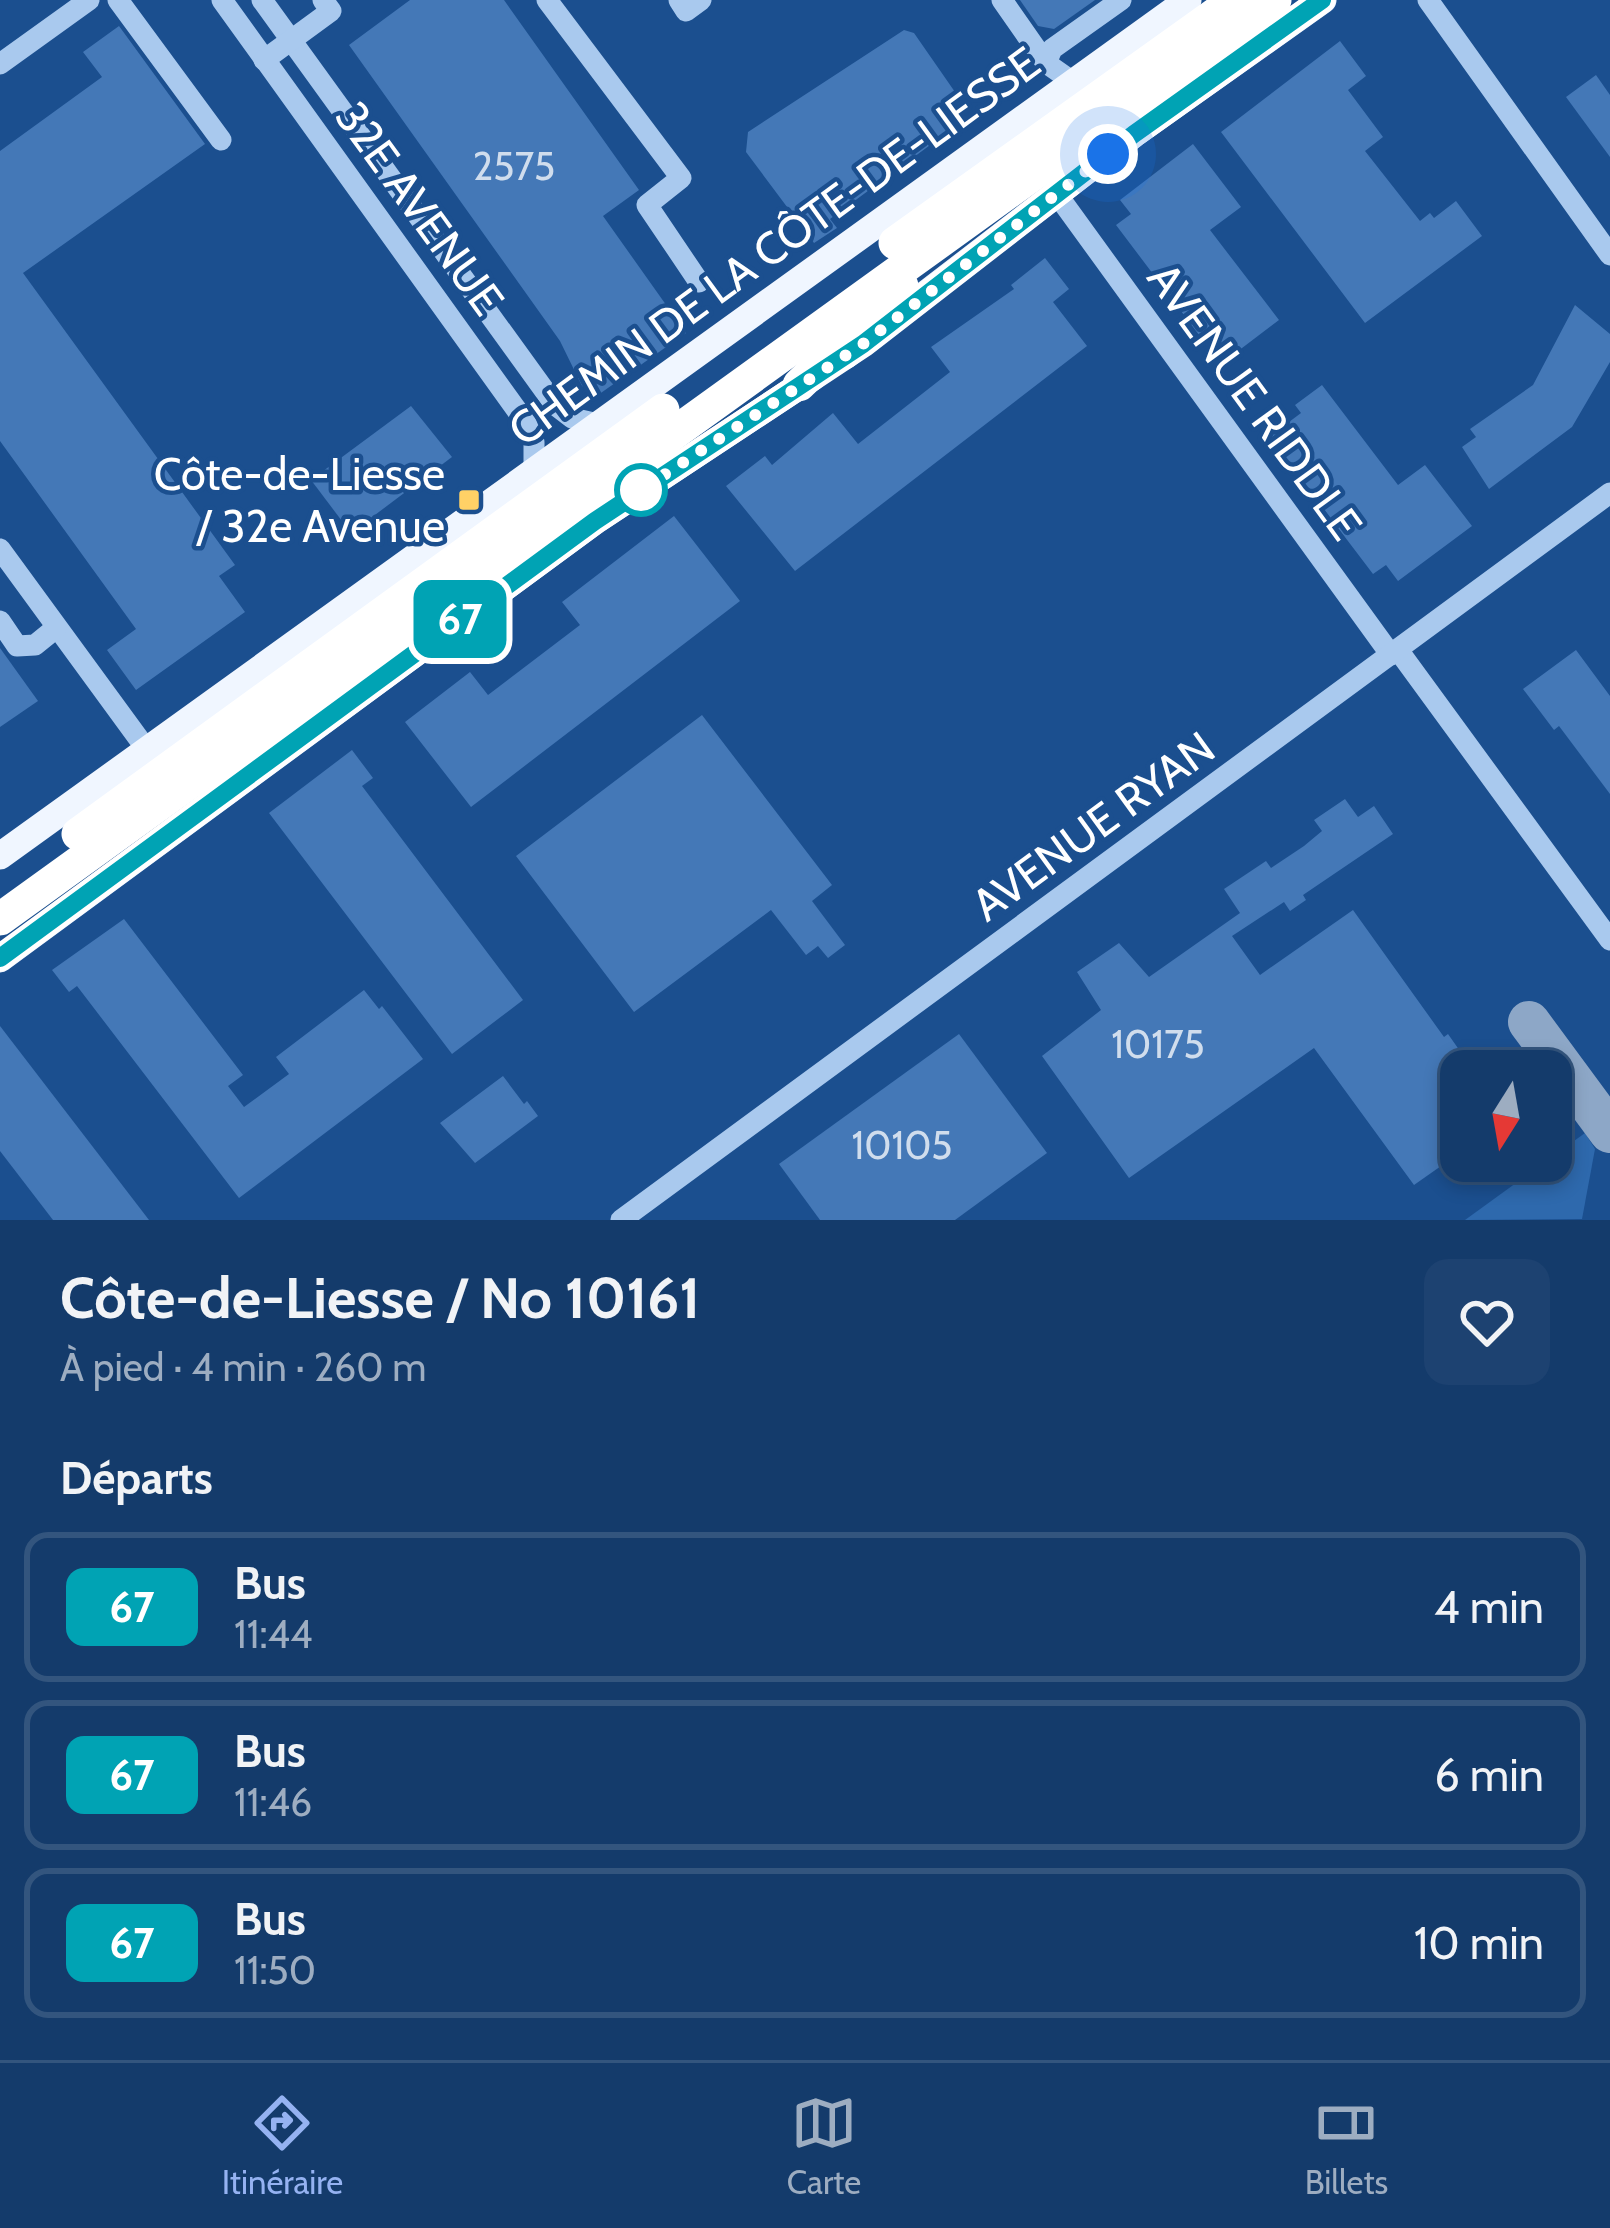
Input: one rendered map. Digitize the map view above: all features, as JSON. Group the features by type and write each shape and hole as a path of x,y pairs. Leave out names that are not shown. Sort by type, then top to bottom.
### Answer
{"highway":[{"path":"0,891 1235,0"},
{"path":"0,919 1275,0"},
{"path":"799,385 977,212"}],"main road":[{"path":"0,958 595,521 901,316 1056,193 1322,0"},
{"name":"CHEMIN DE LA CÔTE-DE-LIESSE","path":"0,856 1176,3"}],"street":[{"path":"0,64 88,0"},
{"path":"118,0 221,140"},
{"name":"32E AVENUE","path":"222,0 526,423 534,442 534,469"},
{"name":"32E AVENUE","path":"262,0 555,405 567,416 598,424"},
{"path":"548,0 681,178 647,205 699,282"},
{"path":"679,0 686,11 700,0"},
{"path":"1002,0 1046,63 1073,82"},
{"path":"1046,63 1052,49 1121,0"},
{"path":"1428,0 1610,255"},
{"path":"264,60 334,4"},
{"path":"283,86 310,65"},
{"name":"AVENUE RIDDLE","path":"1056,193 1610,940"},
{"name":"AVENUE RYAN","path":"621,1220 1610,493"},
{"path":"0,549 147,750"},
{"path":"0,621 17,646 35,645 56,628"}],"shaded area":[{"path":"1585,1133 1595,1149 1582,1219 1465,1220 1517,1182 1572,1182 1572,1142"}],"building":[{"path":"410,0 504,0 639,190 603,216 686,333 598,395 582,386 560,341 349,45"},
{"path":"1020,0 1095,0 1054,29 1038,26"},
{"path":"119,26 205,144 23,273 235,565 219,576 245,612 136,690 107,650 136,629 0,441 0,151 102,77 83,52"},
{"path":"904,30 914,33 964,105 964,120 830,219 837,228 814,243 746,152 748,132"},
{"path":"1340,41 1366,76 1348,90 1383,137 1365,151 1420,221 1430,213 1434,218 1456,201 1482,236 1365,323 1221,132"},
{"path":"1596,75 1610,95 1610,157 1566,97"},
{"path":"1193,144 1241,207 1210,230 1279,320 1221,364 1116,225 1131,214 1120,200"},
{"path":"1045,258 1069,289 1053,302 1087,346 795,571 726,486 765,456 772,465 833,413 858,444 950,372 931,347 1014,289 1011,285"},
{"path":"1575,305 1610,334 1610,362 1572,427 1489,489 1462,447 1476,437 1470,429 1533,385"},
{"path":"1322,385 1398,485 1425,465 1472,526 1398,581 1386,565 1373,574 1269,437 1301,413 1295,405"},
{"path":"411,406 452,457 351,533 311,480"},
{"path":"674,516 740,601 471,807 405,722 470,672 488,695 580,625 562,602"},
{"path":"0,648 38,701 0,727"},
{"path":"1576,650 1610,696 1610,794 1559,726 1554,730 1523,689"},
{"path":"702,715 832,885 812,901 845,945 828,958 818,946 806,955 771,910 634,1012 516,856"},
{"path":"352,750 373,778 362,786 523,1000 452,1054 269,813"},
{"path":"1345,799 1358,817 1374,806 1393,834 1303,895 1306,900 1290,911 1284,902 1232,936 1260,975 1353,910 1444,1037 1448,1034 1459,1050 1440,1050 1440,1167 1414,1185 1314,1048 1129,1178 1042,1056 1101,1010 1077,972 1119,943 1149,977 1240,913 1224,889 1266,861 1271,868 1304,846 1322,831 1314,820"},
{"path":"124,919 243,1075 228,1086 244,1107 289,1074 276,1057 364,990 423,1059 239,1198 77,986 69,992 52,970"},
{"path":"0,1026 149,1220 53,1220 0,1151"},
{"path":"959,1034 1047,1153 955,1220 820,1220 779,1164"},
{"path":"503,1076 538,1116 475,1163 440,1123"}],"taxiway":[{"path":"1529,1022 1610,1132"}],"bus line":[{"name":"67","path":"0,958 595,521 863,344 1134,134 1322,0"}],"place":[{"name":"Côte-de-Liesse / 32e Avenue","path":"469,500"}],"route":[{"path":"641,490 626,500 863,344 1108,154"}]}
